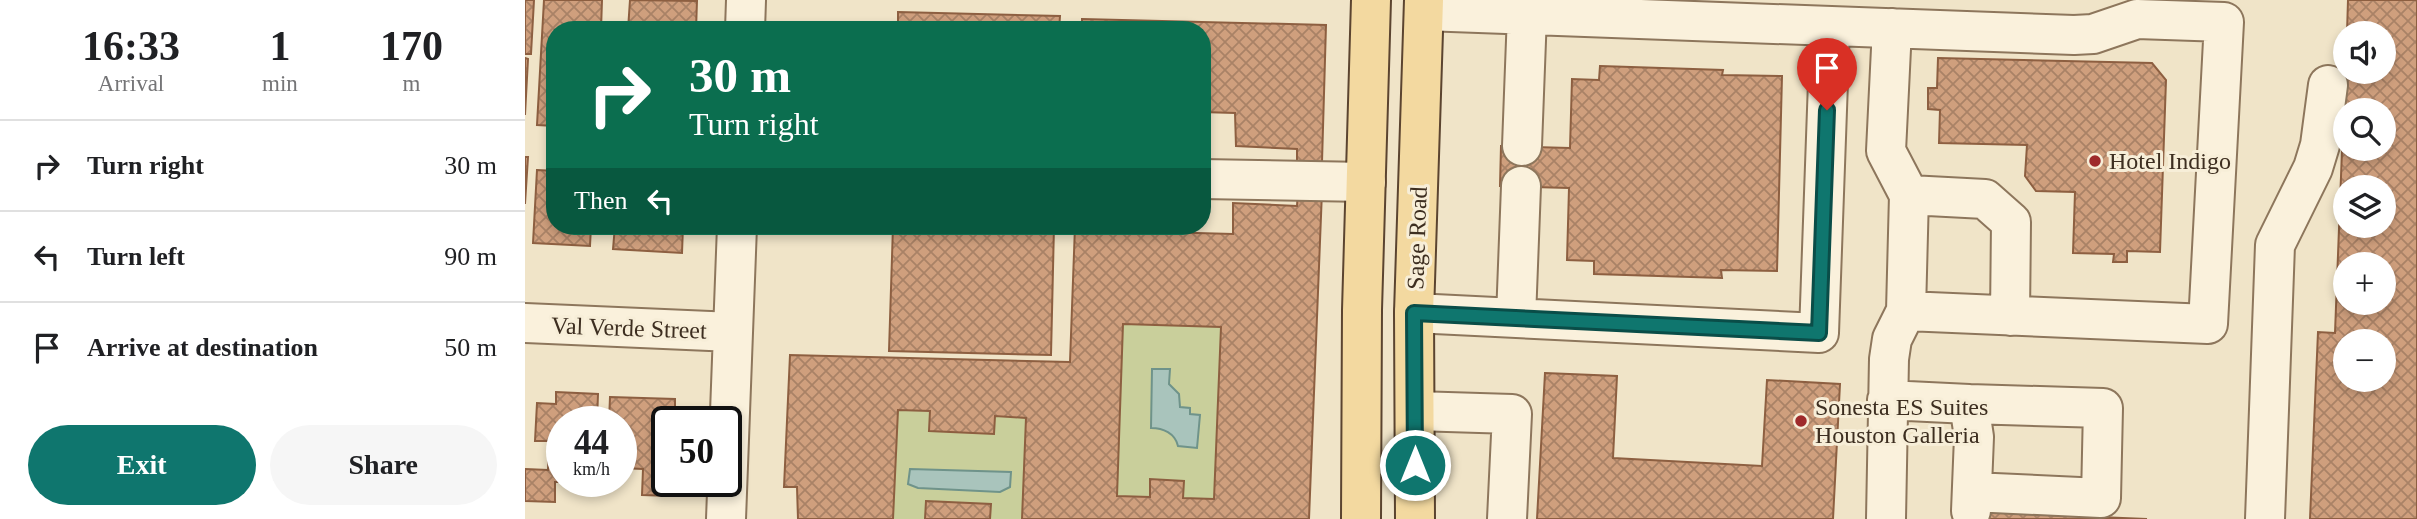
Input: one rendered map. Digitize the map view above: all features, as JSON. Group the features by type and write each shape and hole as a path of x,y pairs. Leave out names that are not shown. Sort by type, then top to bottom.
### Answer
{"main road":[{"path":"1361,519 1362,310 1371,0"},
{"name":"Sage Road","path":"1415,519 1414,313 1424,5"},
{"path":"1362,310 1414,313"}],"street":[{"path":"745,21 746,0"},
{"path":"1424,5 1527,15 2074,35 2093,34 2137,19 2224,22 2208,324 1906,311"},
{"path":"1522,146 1527,15"},
{"path":"1414,313 1819,333 1830,26"},
{"path":"1886,519 1887,400 1892,338 1906,311 1909,195 1886,151 1892,28"},
{"path":"2265,519 2275,244 2312,168 2320,145 2327,85"},
{"path":"1211,179 1366,182"},
{"path":"1517,318 1521,186"},
{"path":"1909,195 1985,199 2011,222 2010,316"},
{"path":"726,519 737,235"},
{"name":"Val Verde Street","path":"525,324 733,332"},
{"path":"1887,400 2103,408 2101,498 1971,501 1974,437 1969,404"},
{"path":"1415,411 1512,414 1507,519"}],"green space":[{"path":"1123,324 1221,327 1214,499 1183,498 1183,481 1151,479 1150,497 1117,496"},
{"path":"898,410 930,411 929,431 994,434 995,416 1026,418 1022,519 990,519 990,504 926,501 925,519 893,519"}],"water":[{"path":"1152,369 1170,369 1169,384 1179,394 1180,407 1190,408 1190,414 1200,415 1197,448 1178,446 1168,432 1151,428"},
{"path":"910,469 1011,472 1010,487 1000,492 918,488 908,484"}],"building":[{"path":"525,0 534,0 531,54 525,54"},
{"path":"544,0 602,0 601,21 546,21 546,126 537,125"},
{"path":"630,0 697,1 696,21 629,21"},
{"path":"2348,0 2417,0 2417,519 2310,519 2318,332 2333,333 2333,392 2396,392 2396,329 2335,329 2336,315 2396,315 2396,252 2338,252 2339,238 2396,238 2396,175 2341,175 2342,161 2396,161 2396,98 2344,98 2345,84 2396,84 2396,21 2347,21"},
{"path":"898,12 1060,16 1060,21 898,21"},
{"path":"1082,19 1163,21 1082,21"},
{"path":"1211,22 1326,25 1322,162 1297,161 1297,149 1236,146 1235,113 1211,112"},
{"path":"525,58 528,59 525,115"},
{"name":"Hotel Indigo","path":"1938,58 2152,63 2166,80 2160,252 2127,251 2127,262 2113,262 2114,254 2073,253 2075,192 2036,191 2025,176 2027,145 1939,143 1940,110 1928,109 1928,88 1937,88"},
{"path":"1600,66 1723,70 1722,75 1782,76 1777,271 1721,270 1722,278 1594,274 1594,261 1567,260 1569,188 1500,186 1501,146 1570,148 1572,79 1599,80"},
{"path":"525,157 528,157 525,204"},
{"path":"537,170 546,170 546,235 591,235 590,246 533,243"},
{"path":"1298,190 1322,191 1309,519 1022,519 1026,418 995,416 994,434 929,431 930,411 898,410 893,519 798,519 797,487 784,487 790,355 1070,362 1075,235 1233,234 1233,203 1297,206","holes":["1123,324 1221,327 1214,499 1183,498 1184,481 1150,479 1150,497 1117,496"]},
{"path":"614,235 683,235 682,253 613,249"},
{"path":"893,235 1054,235 1051,355 889,351"},
{"name":"Sonesta ES Suites Houston Galleria","path":"1545,373 1617,376 1613,458 1762,466 1767,380 1840,384 1833,519 1537,519"},
{"path":"556,392 598,394 598,406 546,406 546,441 535,441 537,403 556,404"},
{"path":"610,397 675,399 675,406 651,406 651,495 642,495 643,469 637,469 637,406 610,406"},
{"path":"525,469 546,470 546,497 555,497 555,502 525,501"},
{"path":"926,501 991,504 990,519 925,519"},
{"path":"1958,511 2147,519 1958,519"}],"place":[{"name":"Hotel Indigo","path":"2095,161"},
{"name":"Sonesta ES Suites Houston Galleria","path":"1801,421"}],"route":[{"path":"1415,465 1414,313 1819,333 1827,110"}]}
